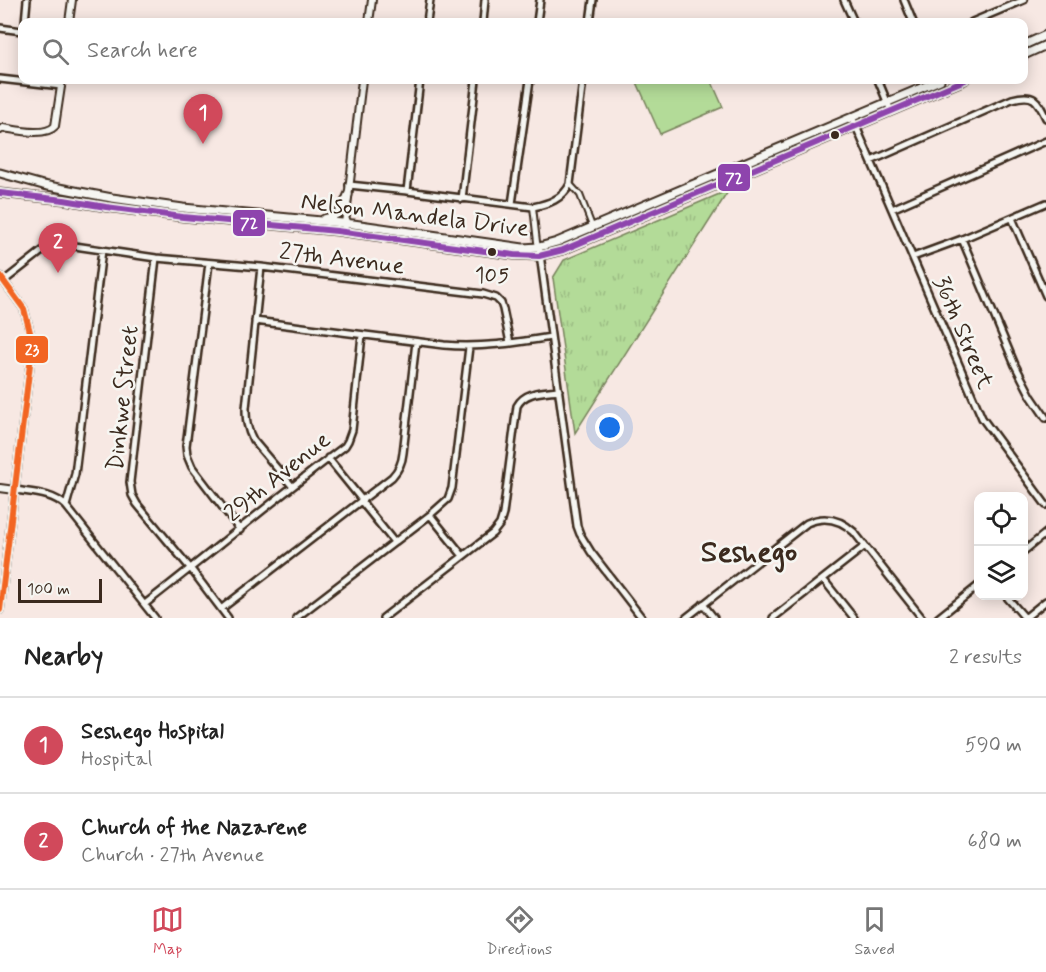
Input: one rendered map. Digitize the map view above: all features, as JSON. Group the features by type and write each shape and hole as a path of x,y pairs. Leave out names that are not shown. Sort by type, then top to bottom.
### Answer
{"main road":[{"path":"1028,43 1046,35"},
{"path":"1028,53 1046,45"},
{"name":"Nelson Mandela Drive","path":"0,173 43,185 112,198 218,212 345,223 523,248 539,247 930,84"},
{"name":"Nelson Mandela Drive","path":"0,193 183,217 344,232 509,255 539,256 563,250 955,84"},
{"path":"318,221 339,214 348,195"}],"street":[{"path":"25,18 27,0"},
{"path":"70,18 72,0"},
{"path":"370,18 372,0"},
{"path":"428,18 430,0"},
{"path":"483,18 485,0"},
{"path":"538,18 540,0"},
{"path":"591,18 593,0"},
{"path":"844,0 852,18"},
{"path":"904,0 911,18"},
{"path":"981,18 1024,0"},
{"path":"0,28 18,30"},
{"path":"0,79 18,80"},
{"path":"0,130 3,128 41,132 52,129 55,126 62,84"},
{"path":"344,232 362,84"},
{"path":"407,191 420,84"},
{"path":"462,199 476,84"},
{"path":"512,204 529,84"},
{"path":"349,185 533,207 544,205 559,198 570,184 582,84"},
{"path":"880,84 891,111"},
{"path":"871,161 1022,96 1029,96 1038,101 1046,118"},
{"name":"36th Street","path":"852,117 982,418 1046,505"},
{"path":"892,209 1046,141"},
{"path":"570,184 580,195 592,226"},
{"path":"913,257 962,239 1046,202"},
{"path":"533,207 575,517 580,534 595,558 642,618"},
{"path":"1012,218 1046,296"},
{"path":"962,239 1015,365 1031,396 1046,418"},
{"name":"27th Avenue","path":"2,279 46,248 68,245 156,258 261,267 490,296 501,303 510,343"},
{"path":"66,506 75,474 102,250"},
{"name":"Dinkwe Street","path":"156,258 130,482 132,495 228,618"},
{"path":"209,263 186,446 187,455 192,466 240,530"},
{"path":"261,267 246,421 253,440 292,486"},
{"path":"0,610 32,348 24,309 2,279"},
{"path":"255,321 469,347 551,337"},
{"name":"29th Avenue","path":"145,604 345,446 350,436 362,335"},
{"path":"221,609 398,471 402,464 416,342"},
{"path":"296,618 444,504 451,493 469,347"},
{"path":"383,618 493,533 501,522 515,412 519,402 529,394 559,390"},
{"path":"328,458 394,542"},
{"path":"0,488 15,489 58,499 155,618"},
{"path":"430,515 462,556"},
{"path":"686,618 807,523 820,518 829,518 846,525 866,546 922,618"},
{"path":"1028,547 1046,533"},
{"path":"773,618 866,546"},
{"path":"823,579 854,618"},
{"path":"938,618 974,589"},
{"path":"1009,600 1025,618 1046,601"},
{"path":"704,604 714,618"},
{"path":"780,612 785,618"}],"green space":[{"path":"638,84 713,84 723,107 660,134"},
{"path":"729,190 575,433 553,278 564,260"}],"transit line":[{"name":"72","path":"0,193 183,217 337,231 514,255 539,256 563,250 956,84"},
{"name":"23","path":"0,276 24,309 32,348 0,610"}],"place":[{"name":"Seshego Hospital","path":"203,144"},
{"name":"105","path":"492,252"},
{"name":"Church of the Nazarene","path":"58,273"}],"district":[{"name":"Seshego","path":"749,551"}]}
